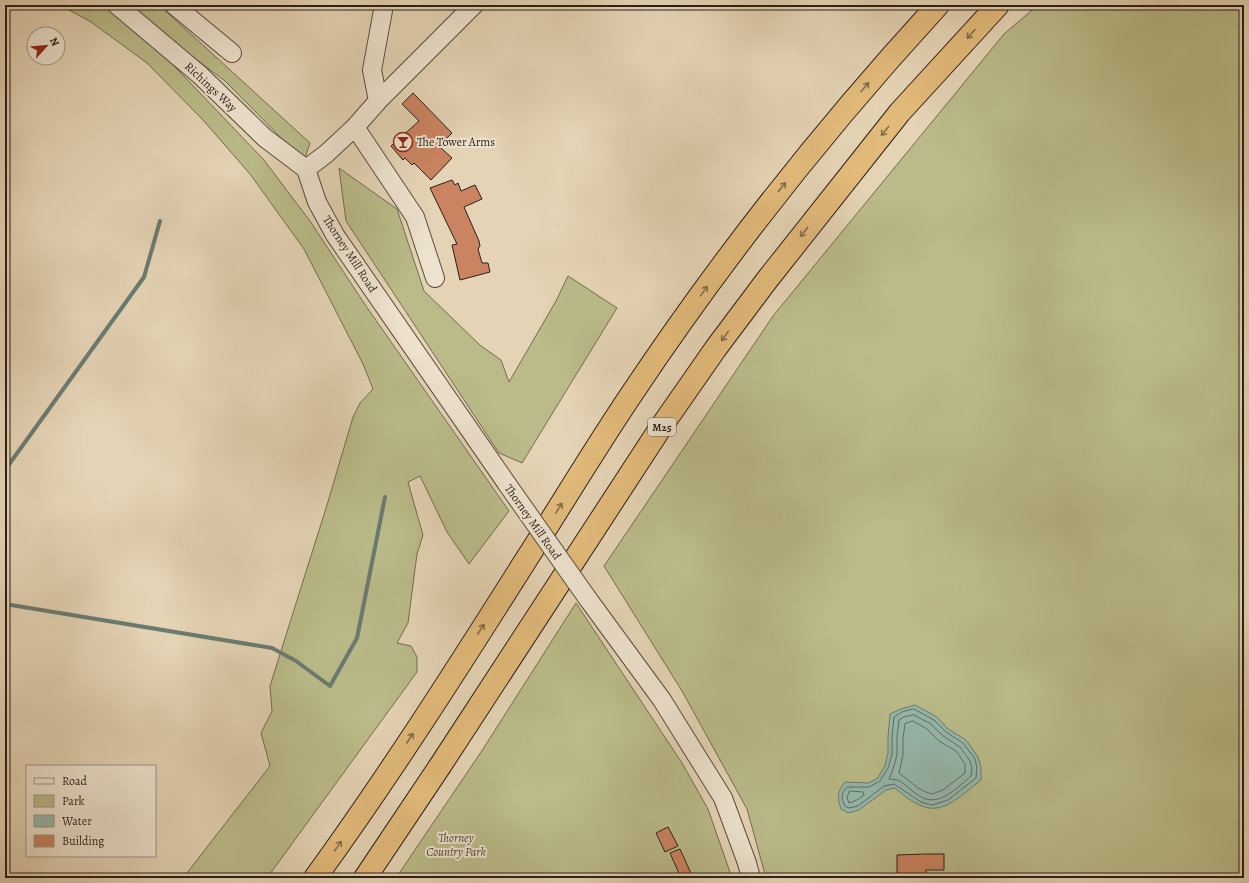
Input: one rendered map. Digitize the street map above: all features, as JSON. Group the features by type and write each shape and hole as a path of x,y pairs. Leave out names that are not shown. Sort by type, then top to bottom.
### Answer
{"highway":[{"path":"315,878 439,695 632,394 722,265 830,128 882,66 938,5"},
{"name":"M25","path":"365,878 661,428 716,348 766,280 900,112 998,5"}],"street":[{"name":"Richings Way","path":"117,5 200,75 265,138 306,169"},
{"path":"174,5 232,53"},
{"path":"378,101 372,70 384,5"},
{"path":"306,169 326,154 355,127 378,101 474,5"},
{"path":"355,127 415,217 435,278"},
{"name":"Thorney Mill Road","path":"306,169 317,202 335,235 507,484 588,599 662,700 723,798 751,878"}],"green space":[{"path":"60,5 102,5 119,17 157,48 264,160 310,221 366,306 509,511 469,564 447,532 420,476 408,482 423,535 417,554 408,623 397,643 411,646 417,657 417,672 267,878 183,878 270,766 261,733 272,711 270,686 353,417 360,403 373,389 363,364 304,249 250,174 203,120 147,63 91,22"},
{"path":"123,5 159,5 310,143 304,161 225,81"},
{"path":"1038,5 1244,5 1244,878 766,878 747,809 682,691 604,566 773,316 1004,34"},
{"path":"339,168 397,209 424,291 481,346 501,360 509,382 556,301 568,276 617,308 522,463 499,453 346,221"},
{"name":"Thorney Country Park","path":"576,603 682,763 708,809 732,878 396,878 483,749"}],"water":[{"path":"915,705 937,717 948,729 966,740 978,757 981,767 981,780 958,798 939,808 930,808 920,805 908,799 895,788 886,790 859,810 848,813 841,809 838,795 845,782 868,783 877,779 885,766 888,753 890,714"}],"building":[{"path":"413,93 452,133 444,141 445,143 441,148 452,158 431,180 414,163 412,165 405,158 403,160 391,146 419,121 402,104"},
{"path":"452,180 455,185 458,183 461,191 475,185 482,199 464,207 479,241 480,246 478,249 482,263 488,263 490,272 460,280 452,245 457,244 430,188"},
{"path":"668,827 678,846 665,852 656,833"},
{"path":"680,849 693,878 681,878 670,853"},
{"path":"944,854 944,870 926,870 926,878 897,878 897,855"}],"waterway":[{"path":"5,470 144,277 160,221"},
{"path":"5,604 272,648 296,661 330,686 357,638 385,497"}],"place":[{"name":"The Tower Arms","path":"403,142"}]}
